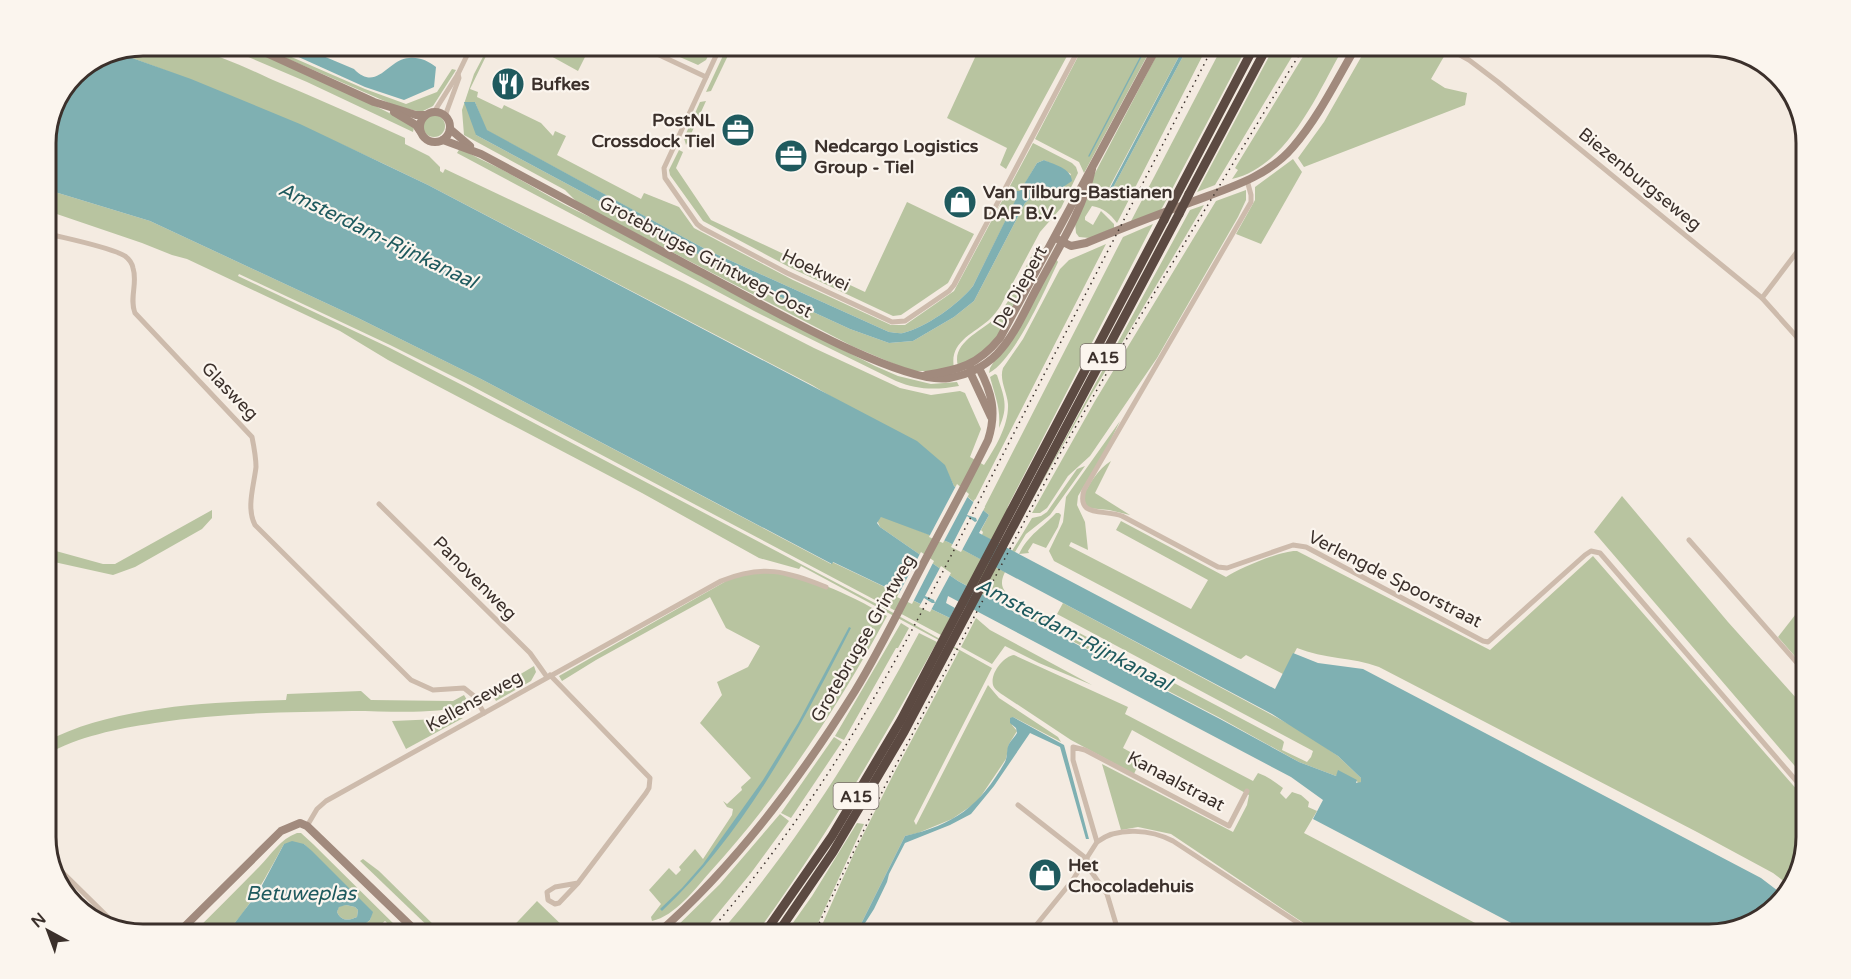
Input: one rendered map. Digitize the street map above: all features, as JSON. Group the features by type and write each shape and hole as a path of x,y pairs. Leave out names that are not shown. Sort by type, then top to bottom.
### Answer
{"highway":[{"name":"A15","path":"1024,498 1249,56"},
{"name":"A15","path":"784,924 862,806 1024,498 1190,194 1262,56"},
{"name":"A15","path":"771,924 809,871 861,789 941,654"}],"main road":[{"path":"273,56 374,102 416,125 425,139 430,142 443,140 450,129 445,116 416,115 374,102"},
{"name":"De Diepert","path":"973,368 1000,338 1060,237 1092,169 1152,56"},
{"path":"1060,237 1071,246 1081,244 1247,180 1277,162 1292,148 1310,123 1350,56"},
{"path":"420,131 420,122 430,114"},
{"name":"Grotebrugse Grintweg-Oost","path":"450,129 481,154"},
{"name":"Grotebrugse Grintweg-Oost","path":"443,140 481,154 814,332 894,368 921,376 973,368"},
{"name":"Grotebrugse Grintweg","path":"667,924 730,861 780,800 855,690 886,636 990,434 993,400 973,368"},
{"path":"187,924 281,831 300,823 307,826 409,924"}],"street":[{"path":"430,114 458,74 467,56"},
{"path":"661,56 706,77"},
{"name":"Hoekwei","path":"716,56 664,168 665,178 697,224 787,273 892,322 905,321 949,291 954,285 1075,56"},
{"name":"Biezenburgseweg","path":"1462,56 1491,76 1762,298 1795,335"},
{"path":"445,116 459,78 458,74"},
{"name":"Verlengde Spoorstraat","path":"1247,180 1251,202 1084,490 1081,499 1082,506 1087,510 1122,516 1218,567 1227,568 1293,545 1306,547 1488,642 1585,555 1591,551 1599,553 1796,780"},
{"name":"Glasweg","path":"56,236 124,255 129,260 134,274 131,305 135,314 252,437 256,465 251,506 255,525 411,680 433,690 464,688 474,696 484,713"},
{"path":"1762,298 1795,254"},
{"name":"Panovenweg","path":"379,504 530,652 548,676 650,778 646,794 578,883"},
{"path":"1689,540 1796,661"},
{"name":"Kellenseweg","path":"307,826 317,809 326,801 701,591 740,574 753,571 787,573 826,588"},
{"name":"Kanaalstraat","path":"1097,842 1073,760 1073,747 1085,750 1229,826 1247,791"},
{"path":"1018,805 1086,861 1107,894 1116,924"},
{"path":"1037,924 1086,861 1097,842 1128,832 1161,834 1300,924"},
{"path":"63,873 107,916"},
{"path":"578,883 559,903 555,904 548,900 547,892 550,889 578,883"}],"green space":[{"path":"215,56 242,66 405,138 405,144 429,156 443,173 445,169 684,282 814,348 900,388 931,395 960,391 965,393 981,429 970,457 984,465 997,444 1008,412 1003,368 1023,339 1060,269 1069,260 1106,244 974,502 954,486 944,465 812,385 428,185 276,115 128,57"},
{"path":"246,56 265,56 363,100 414,127 413,132"},
{"path":"281,56 289,56 406,104 437,92 452,69 456,70 433,106 421,112 396,106"},
{"path":"483,56 486,56 470,89 478,92 477,97 502,109 504,105 541,123 553,136 555,131 566,136 557,155 641,199 644,193 679,207 694,228 793,280 891,325 905,325 954,291 1033,143 1072,163 1078,173 1061,208 1040,232 999,309 959,345 953,359 954,368 915,371 852,346 578,203 565,190 464,135 462,110 474,74","holes":["475,102 486,130 707,250 889,332 903,333 941,314 973,286 1037,163 1044,160 1071,174 1063,187 1038,192 1025,203 974,301 954,317 913,341 889,343 850,329 761,288 476,135"]},
{"path":"551,56 586,56 578,71"},
{"path":"678,56 708,56 698,65"},
{"path":"723,56 728,56 711,91 706,92"},
{"path":"976,56 1067,56 1006,169 1000,165 1007,148 947,118"},
{"path":"1078,56 1147,56 1084,173 1079,162 1035,139"},
{"path":"1156,56 1179,56 1109,188 1094,190 1092,199 1107,199 1183,56 1202,56 1117,223 1106,212 1092,206 1085,217 1085,220 1093,225 1101,211 1114,224 1114,228 1090,238 1079,237 1076,233 1075,222 1087,198 1094,175"},
{"path":"1217,56 1242,56 1161,210 1130,223"},
{"path":"1269,56 1292,56 1215,185 1197,192"},
{"path":"1303,56 1339,56 1300,124 1286,143 1270,159 1252,171 1232,179 1238,170 1235,168"},
{"path":"1362,56 1444,56 1431,79 1445,88 1467,93 1465,105 1304,167 1298,158 1324,122"},
{"path":"706,101 686,145 684,138 700,102"},
{"path":"434,115 442,118 445,126 442,134 434,137 426,134 423,126 426,118"},
{"path":"460,148 768,312 875,366 898,376 931,384 957,382 959,386 927,388 896,381 754,311 457,153"},
{"path":"679,150 683,152 676,168 711,220 865,292 907,202 974,234 948,283 901,315 893,316 791,268 703,221 670,175 669,170"},
{"path":"1293,159 1302,172 1261,244 1236,234 1255,200 1255,187"},
{"path":"1246,190 1246,200 1238,217 1157,358 1090,456 1068,476 1047,508 1040,513 1032,513 1095,401 1216,201"},
{"path":"56,192 150,221 358,318 481,379 831,564 832,562 950,618 941,635 466,383 239,274 238,276 464,386 888,610 992,668 914,821 916,825 988,685 999,698 1058,737 1061,742 1013,717 1012,725 1017,731 1009,744 1006,759 977,802 952,819 905,836 861,924 822,924 855,851 892,777 959,651 801,566 799,569 759,558 642,493 388,360 340,331 187,259 56,214"},
{"path":"1204,205 1090,397 1027,509 1190,210"},
{"path":"1153,224 1008,506 998,544 982,535 981,530 989,515 983,510 1123,237"},
{"path":"1036,247 1045,252 994,343 975,358 958,366 959,350 969,338 1002,311"},
{"path":"1056,259 1058,262 1019,339 1009,354 989,373 990,368"},
{"path":"995,374 1002,389 1005,407 999,428 998,409 990,377"},
{"path":"1120,421 1107,448 1078,496 1077,505 1085,522 1088,550 1071,542 1069,546 1191,609 1208,580 1116,530 1121,521 1226,577 1261,560 1281,553 1297,551 1490,650 1593,556 1796,788 1796,837 1794,854 1787,875 1783,881 1697,832 1379,667 1297,648 1283,674 1246,655 1241,659 1238,658 1054,561 1049,551 1063,522 1066,497"},
{"path":"1111,461 1095,493 1130,515 1087,508 1083,496 1098,472"},
{"path":"1085,466 1050,515 1026,534 1015,552 1012,551 1032,518 1047,512 1077,469"},
{"path":"1622,496 1728,622 1796,698 1796,767 1594,532"},
{"path":"212,510 212,518 202,529 135,567 113,575 56,562 56,551 103,564 115,564"},
{"path":"1056,513 1061,515 1058,527 1046,548 1033,543 1029,553 1019,554 1031,536"},
{"path":"882,516 948,542 1005,572 1002,580 1003,587 1006,593 1013,598 1282,740 1284,742 1282,750 1307,762 1313,751 1057,614 1063,603 1300,730 1338,756 1361,778 1361,782 1358,784 1357,781 1299,762 1220,718 958,581 880,527 877,520"},
{"path":"753,572 790,576 823,585 887,616 849,683 807,749 761,812 677,908 652,921 651,917 661,904 649,890 669,868 676,875 681,870 679,867 695,849 703,859 732,815 733,809 727,807 723,801 727,804 751,778 700,723 722,695 717,682 748,667 760,646 726,628 710,597 562,681 559,676 728,580"},
{"path":"1796,614 1796,657 1778,637"},
{"path":"976,618 990,630 1092,685 1005,646 992,664 961,647"},
{"path":"901,623 909,628 898,648 844,740 835,736"},
{"path":"919,633 937,642 828,827 763,924 727,924 776,864 802,827 875,712"},
{"path":"1014,655 1128,707 1125,714 1253,781 1258,773 1265,776 1283,788 1280,793 1286,799 1292,792 1301,795 1309,802 1308,807 1317,811 1304,833 1477,924 1305,924 1171,834 1138,827 1121,830 1102,764 1233,832 1247,805 1249,795 1132,730 1123,748 1141,758 1134,774 1071,740 995,688 993,680 996,670"},
{"path":"534,666 536,672 531,681 496,701 489,689"},
{"path":"361,691 371,700 453,701 464,695 470,705 426,711 278,713 179,720 98,734 56,749 56,737 72,730 131,713 226,702 286,700 287,694"},
{"path":"463,718 406,749 392,721"},
{"path":"834,737 842,742 791,818 781,813"},
{"path":"780,814 789,821 751,873 709,924 679,924 720,884"},
{"path":"857,823 864,824 818,924 792,924"},
{"path":"301,833 394,924 388,924 385,921 382,924 365,924 370,920 372,912 304,844 284,844 246,909 234,924 202,924 281,843"},
{"path":"363,859 379,871 433,924 426,924 360,861"},
{"path":"537,901 561,924 515,924"},
{"path":"346,905 358,910 357,917 348,920 341,917 337,912 339,906"}],"water":[{"path":"296,56 323,56 369,78 409,58 427,61 436,67 434,87 404,100 365,87"},
{"path":"1179,56 1183,56 1107,199 1092,199 1094,190 1110,188"},
{"name":"Amsterdam-Rijnkanaal","path":"125,57 191,79 300,124 428,185 917,441 945,465 954,486 989,515 979,533 1275,689 1293,653 1318,663 1363,669 1761,878 1777,890 1752,912 1720,923 1513,924 1313,819 1323,800 1291,777 948,596 946,603 955,608 950,618 833,562 832,564 481,379 358,318 150,221 56,192 56,137 62,109 70,94 94,70","holes":["881,517 948,542 1272,714 1338,756 1361,778 1361,782 1356,783 1357,780 1338,770 1336,776 1299,762 1001,605 958,581 877,523"]},
{"path":"464,102 475,102 487,130 707,250 889,332 903,333 931,321 973,286 1016,199 1012,194 1014,191 1020,191 1037,163 1044,160 1062,168 1069,173 1072,181 1063,187 1038,192 1025,203 974,301 954,317 913,341 889,343 850,329 761,288 476,135"},
{"path":"849,627 851,628 791,741 745,814 692,881 662,911 660,909 703,864 763,780 798,723"},
{"path":"1013,717 1064,745 1089,839 1086,839 1060,747 1030,733 994,786 971,814 905,843 874,909 864,924 861,924 905,836 938,826 952,819 986,791 1006,760 1009,744 1017,733 1016,728 1010,723 1010,718"},
{"name":"Betuweplas","path":"292,841 304,844 312,851 373,912 370,920 365,924 234,924 259,891 284,844","holes":["346,905 358,910 357,917 351,919 343,919 337,912 339,907"]}],"pier":[{"path":"957,484 969,494 943,543 929,537"},
{"path":"975,499 985,507 961,552 951,547 967,516 977,521 976,518 967,515"},
{"path":"921,552 934,561 912,604 897,597"},
{"path":"941,566 951,573 935,603 934,600 925,596"},
{"path":"924,598 935,603 930,612 919,607"}],"waterway":[{"path":"1089,156 1141,56"}],"railway":[{"path":"716,924 795,822 853,734 888,674 1208,56"},
{"path":"819,924 885,786 1061,452 1130,333 1298,56"}],"place":[{"name":"Bufkes","path":"508,84"},
{"name":"PostNL Crossdock Tiel","path":"738,130"},
{"name":"Nedcargo Logistics Group - Tiel","path":"791,156"},
{"name":"Van Tilburg-Bastianen DAF B.V.","path":"960,202"},
{"name":"Het Chocoladehuis","path":"1045,875"}]}
